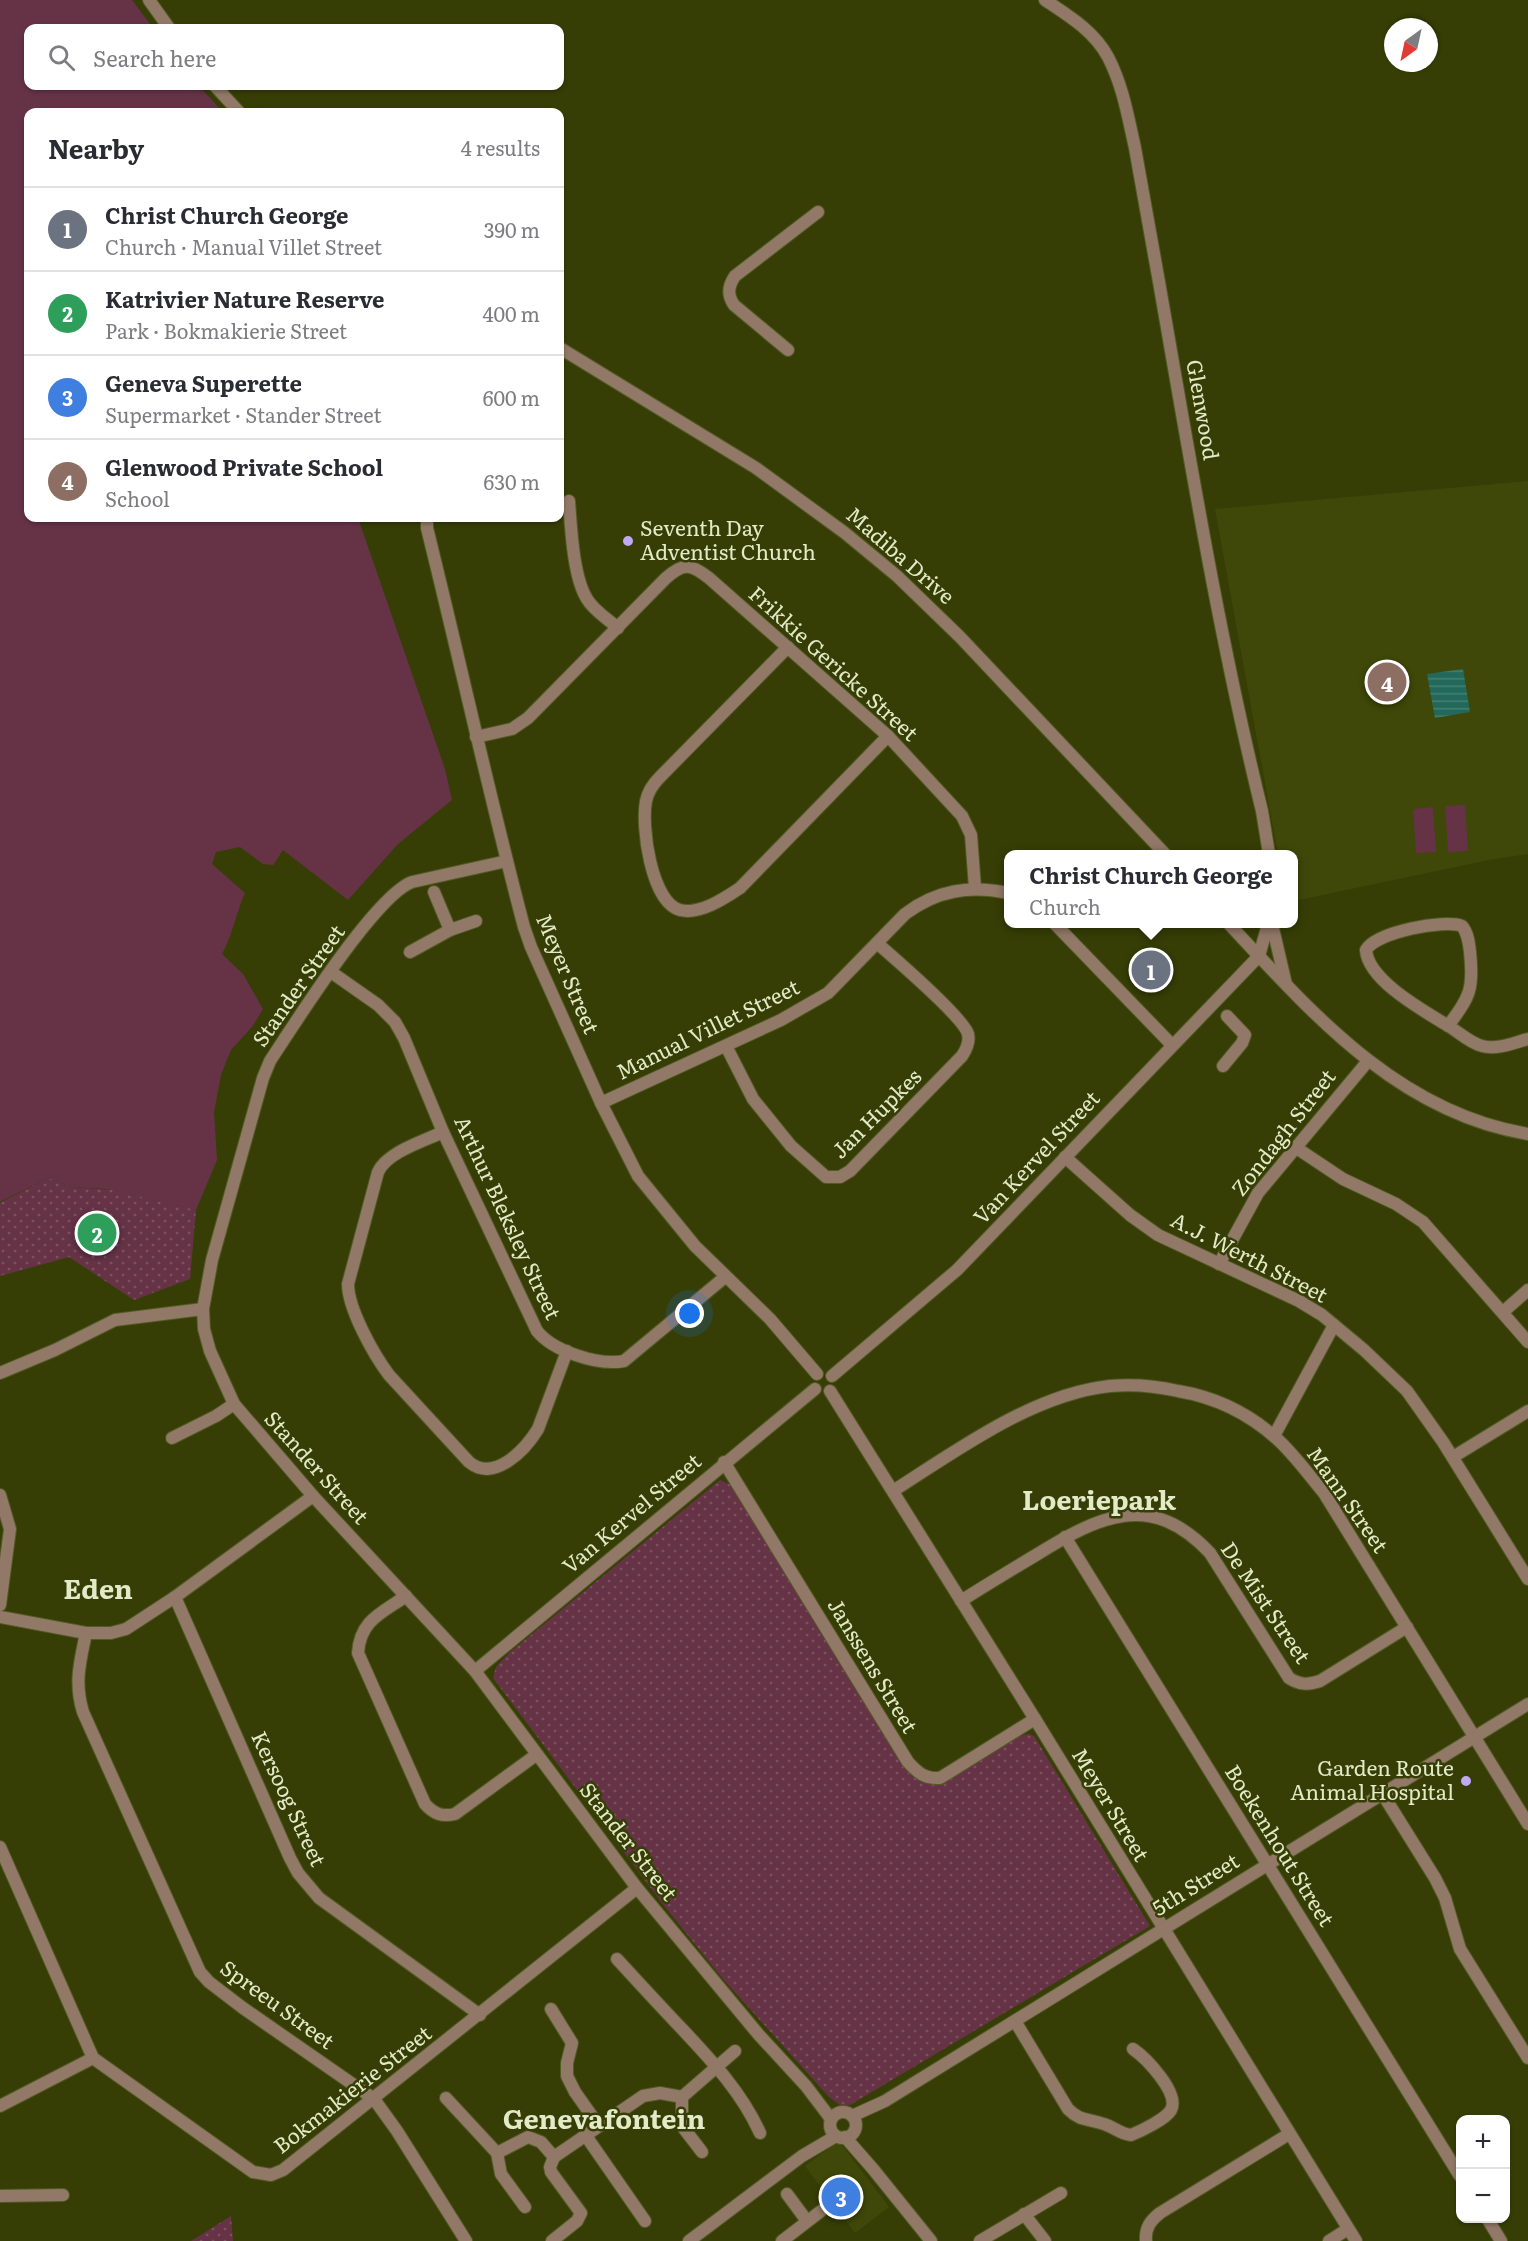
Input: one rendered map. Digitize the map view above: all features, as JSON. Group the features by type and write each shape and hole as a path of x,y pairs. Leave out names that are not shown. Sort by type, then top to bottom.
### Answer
{"street":[{"path":"149,0 166,24"},
{"name":"Glenwood","path":"1045,0 1075,20 1099,44 1113,68 1126,108 1147,209 1201,518 1268,850"},
{"path":"219,90 235,108"},
{"path":"788,350 734,305 730,298 729,288 735,276 818,212"},
{"name":"Madiba Drive","path":"564,350 756,468 845,533 889,569 952,628 1160,850"},
{"path":"569,501 572,543 582,588 593,607 618,628"},
{"name":"Meyer Street","path":"427,522 476,737 531,948 638,1176 695,1246 775,1324 817,1374"},
{"name":"Frikkie Gericke Street","path":"476,737 506,731 520,725 676,569 690,566 697,568 888,736 968,824 973,850 975,888"},
{"path":"788,647 660,777 649,792 644,835 658,884 673,906 691,911 714,903 740,888 888,736"},
{"name":"Stander Street","path":"507,861 403,885 370,920 331,972 265,1070 212,1260 202,1309 210,1352 234,1404 314,1496 476,1671 536,1755 637,1888 759,2035 843,2126 873,2169 931,2241"},
{"name":"Manual Villet Street","path":"602,1103 781,1020 828,993 905,914 928,899 975,888 1004,892"},
{"path":"434,892 450,930"},
{"path":"410,952 450,930 476,921"},
{"path":"1448,1026 1466,1001 1473,977 1467,935 1462,926 1448,923 1403,931 1373,941 1368,945 1366,950 1369,964 1394,990 1419,1008 1448,1026 1474,1042 1485,1047 1496,1048 1528,1040"},
{"path":"1059,928 1172,1045"},
{"path":"1233,928 1321,1021 1395,1081 1435,1104 1472,1120 1528,1134"},
{"path":"1259,956 1269,928"},
{"path":"1271,928 1286,984"},
{"name":"Jan Hupkes","path":"726,1046 753,1099 791,1146 826,1177 840,1177 850,1171 962,1056 968,1046 968,1036 958,1019 878,944"},
{"name":"Van Kervel Street","path":"832,1376 957,1270 1259,956"},
{"name":"Arthur Bleksley Street","path":"331,972 378,1005 395,1022 404,1038 443,1132 537,1331 550,1344 602,1362 624,1361 725,1277"},
{"path":"1223,1066 1245,1037 1244,1033 1227,1016"},
{"name":"Zondagh Street","path":"1219,1264 1258,1193 1368,1061"},
{"path":"443,1132 389,1157 378,1172 348,1284 349,1298 378,1360 470,1462 481,1469 489,1470 498,1467 531,1439 538,1429 567,1351"},
{"path":"1294,1147 1343,1179 1396,1204 1423,1222 1528,1342"},
{"name":"A.J. Werth Street","path":"1065,1157 1144,1226 1158,1235 1299,1301 1334,1325 1407,1391 1453,1457 1528,1579"},
{"path":"1503,1312 1528,1290"},
{"path":"0,1373 55,1350 115,1320 202,1309"},
{"path":"1274,1436 1334,1325"},
{"path":"826,1372 832,1376 834,1386 830,1391 824,1393 814,1389 813,1382 817,1374 826,1372"},
{"name":"Mann Street","path":"893,1491 1018,1415 1075,1393 1110,1386 1161,1387 1200,1395 1241,1413 1274,1436 1294,1456 1324,1493 1528,1824"},
{"name":"Van Kervel Street","path":"476,1671 814,1389"},
{"name":"Meyer Street","path":"830,1391 1356,2241"},
{"path":"172,1438 216,1416 234,1404"},
{"path":"1453,1457 1528,1411"},
{"name":"Janssens Street","path":"724,1462 916,1772 925,1778 940,1778 1035,1719"},
{"path":"0,1495 10,1528 0,1605"},
{"path":"0,1617 86,1633 111,1633 126,1629 175,1598 314,1496"},
{"name":"De Mist Street","path":"961,1601 1092,1523 1135,1514 1168,1521 1181,1528 1210,1553 1289,1678 1297,1683 1311,1684 1320,1681 1407,1627"},
{"name":"Boekenhout Street","path":"1065,1537 1457,2169"},
{"path":"406,1596 367,1623 360,1639 358,1653 425,1804 436,1814 455,1814 536,1755"},
{"name":"Kersoog Street","path":"175,1598 290,1858 308,1888 480,2015"},
{"name":"Spreeu Street","path":"86,1633 77,1683 83,1712 200,1971 209,1982 243,2008 374,2099 397,2131 466,2241"},
{"name":"5th Street","path":"843,2126 1528,1704"},
{"path":"1382,1793 1440,1888 1450,1911 1460,1949 1528,2058"},
{"path":"0,1847 93,2058 0,2106"},
{"name":"Bokmakierie Street","path":"93,2058 253,2172 265,2175 277,2174 637,1888"},
{"path":"616,1959 718,2067 740,2095 760,2133"},
{"path":"551,2009 572,2043 566,2066 568,2080 599,2126"},
{"path":"1015,2021 1068,2109 1076,2117 1100,2122 1117,2132 1131,2135 1166,2115 1172,2103 1155,2069 1146,2058 1133,2049"},
{"path":"682,2097 735,2051"},
{"path":"552,2241 577,2221 581,2213 551,2172 554,2157 646,2095 660,2093 682,2097"},
{"path":"682,2097 682,2126 702,2152"},
{"path":"446,2098 497,2153 501,2174 525,2207"},
{"path":"689,2241 843,2126"},
{"path":"1146,2241 1145,2231 1153,2218 1289,2134"},
{"path":"586,2136 645,2221"},
{"path":"497,2153 528,2137 541,2142 554,2157"},
{"path":"980,2241 1061,2193"},
{"path":"786,2194 807,2221"},
{"path":"0,2196 63,2195"},
{"path":"782,2241 821,2211"},
{"path":"1024,2214 1045,2241"},
{"path":"1490,2223 1501,2241"},
{"path":"1329,2241 1348,2229"}],"shaded area":[{"path":"0,0 132,0 150,24 24,24 24,90 203,90 219,108 24,108 24,522 359,522 445,769 452,800 398,844 348,900 283,850 273,865 263,864 240,847 216,852 212,864 245,893 222,954 243,974 263,1009 252,1027 231,1050 221,1075 214,1112 217,1160 196,1210 106,1189 71,1187 48,1178 0,1202"},
{"path":"1528,481 1528,854 1298,900 1298,850 1277,850 1215,509"},
{"path":"1465,805 1468,851 1448,852 1445,806"},
{"path":"1433,807 1436,852 1416,853 1413,809"},
{"path":"48,1178 71,1187 112,1190 196,1210 190,1279 134,1300 69,1257 0,1276 0,1203"},
{"path":"720,1480 733,1486 911,1774 924,1782 940,1783 1017,1737 1028,1734 1034,1736 1150,1926 850,2105 840,2105 829,2097 723,1979 665,1907 493,1678 496,1667 509,1653"},
{"path":"839,2141 889,2207 855,2233 805,2166"},
{"path":"231,2216 233,2241 191,2241"}],"water":[{"path":"1463,669 1470,712 1435,718 1427,674"}],"place":[{"name":"Seventh Day Adventist Church","path":"628,541"},
{"name":"Glenwood Private School","path":"1387,682"},
{"name":"Christ Church George","path":"1151,970"},
{"name":"Katrivier Nature Reserve","path":"97,1233"},
{"name":"Garden Route Animal Hospital","path":"1466,1781"},
{"name":"Geneva Superette","path":"841,2197"}],"district":[{"name":"Loeriepark","path":"1099,1501"},
{"name":"Eden","path":"98,1590"},
{"name":"Genevafontein","path":"604,2120"}]}
